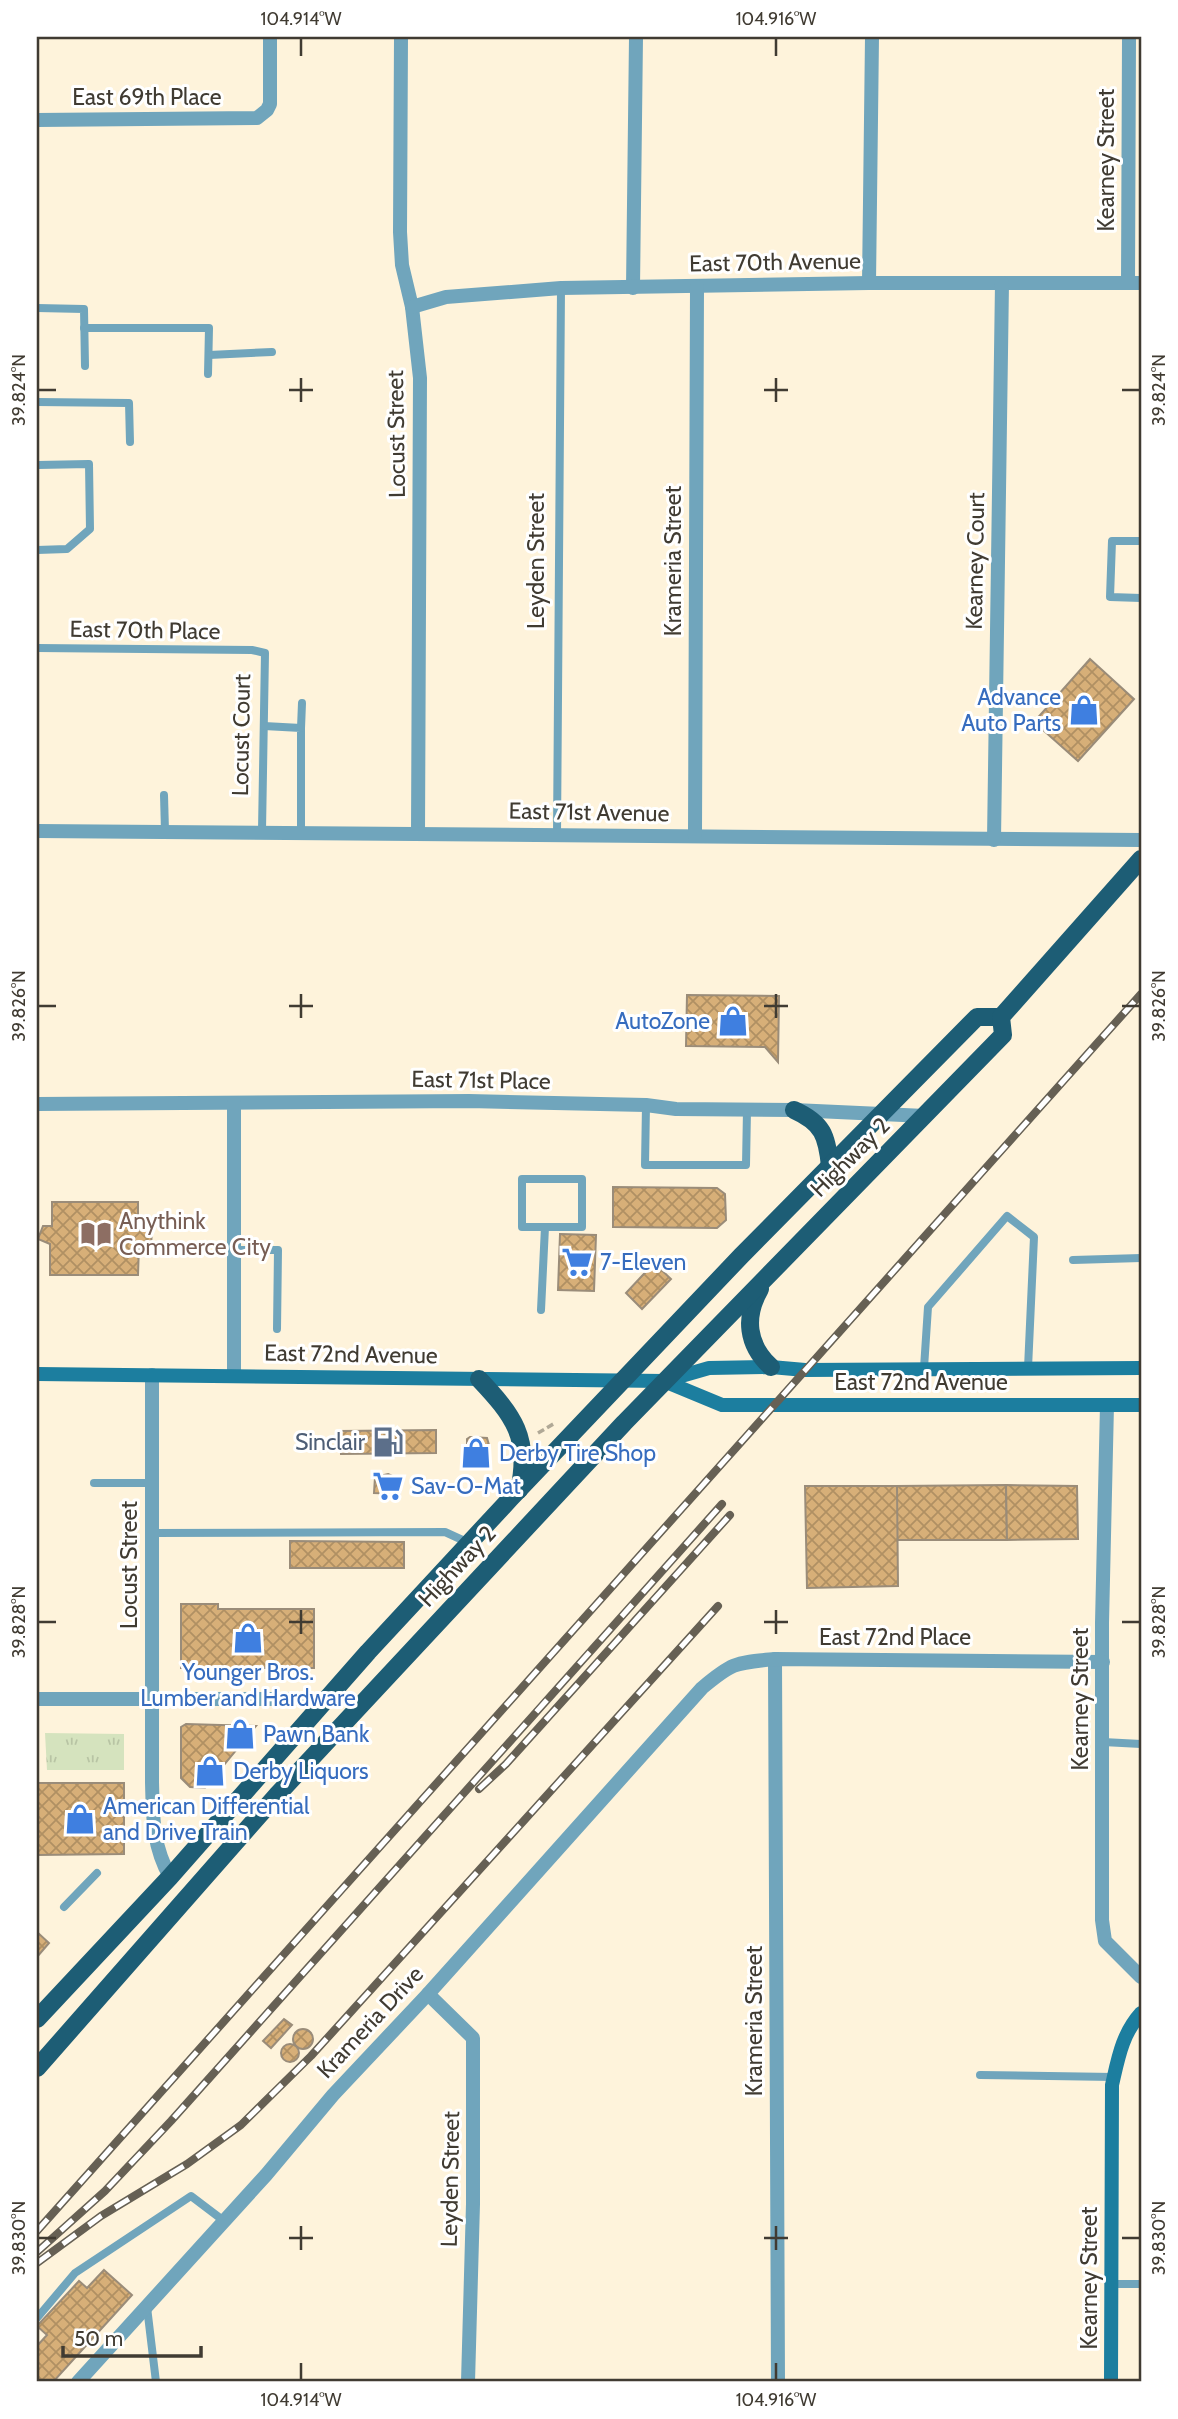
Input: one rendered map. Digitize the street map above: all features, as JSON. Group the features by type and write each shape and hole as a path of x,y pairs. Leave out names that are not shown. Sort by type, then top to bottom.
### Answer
{"main road":[{"name":"Highway 2","path":"37,2067 277,1795 664,1381 1003,1035 1002,1017 1141,859"},
{"name":"Highway 2","path":"37,2019 170,1877 326,1699 469,1543 741,1256 977,1017 1002,1017"},
{"path":"794,1110 813,1118 824,1137 830,1166"},
{"path":"771,1272 754,1299 750,1323 754,1346 771,1367"},
{"name":"East 72nd Avenue","path":"37,1374 664,1381 709,1368 1141,1368"},
{"path":"479,1378 501,1403 521,1439 523,1466 519,1491"},
{"name":"East 72nd Avenue","path":"664,1381 722,1405 1141,1405"},
{"name":"Kearney Street","path":"1111,2382 1114,2077 1121,2045 1141,2013"}],"street":[{"name":"East 69th Place","path":"37,120 257,118 270,104 270,37"},
{"name":"Locust Street","path":"401,37 400,232 402,265 412,307 420,378 418,833"},
{"path":"633,288 636,37"},
{"path":"869,283 872,37"},
{"name":"Kearney Street","path":"1129,37 1135,283"},
{"name":"East 70th Avenue","path":"412,307 446,297 561,288 869,283 1135,283"},
{"name":"Kearney Court","path":"994,840 1002,283"},
{"name":"Krameria Street","path":"695,836 697,287"},
{"name":"East 71st Avenue","path":"37,831 1141,840"},
{"name":"East 71st Place","path":"37,1104 469,1101 925,1116"},
{"path":"234,1103 234,1375"},
{"name":"Locust Street","path":"152,1375 154,1836 162,1863 170,1877"},
{"name":"Kearney Street","path":"1107,1405 1103,1586 1102,1920 1105,1941 1141,1977"},
{"name":"Krameria Street","path":"775,1659 778,2382"},
{"name":"East 72nd Place","path":"697,1693 734,1664 775,1659 1103,1662"},
{"name":"Krameria Drive","path":"78,2382 224,2221 332,2095 428,1994 697,1693"},
{"path":"37,1699 326,1699"},
{"name":"Leyden Street","path":"428,1994 473,2038 473,2204 468,2382"}],"lane":[{"name":"Leyden Street","path":"557,834 561,288"},
{"path":"37,308 84,309 85,366"},
{"path":"84,328 209,328 208,374"},
{"path":"209,355 272,352"},
{"path":"37,402 129,403 130,442"},
{"path":"37,550 67,550 90,528 89,464 38,465"},
{"path":"1141,541 1112,541 1110,597 1141,598"},
{"name":"East 70th Place","path":"37,648 252,650"},
{"name":"Locust Court","path":"252,650 265,653 262,831"},
{"path":"301,832 302,702"},
{"path":"264,726 301,728"},
{"path":"164,795 165,831"},
{"path":"646,1105 645,1164 746,1166 747,1110"},
{"path":"522,1179 582,1179 582,1227 545,1227 522,1227 522,1179"},
{"path":"924,1368 928,1307 1007,1216 1034,1237 1028,1368"},
{"path":"541,1310 545,1227"},
{"path":"233,1250 278,1250 277,1329"},
{"path":"1073,1260 1141,1258"},
{"path":"94,1483 152,1483"},
{"path":"151,1533 445,1532 469,1543"},
{"path":"1103,1742 1141,1744"},
{"path":"64,1907 97,1873"},
{"path":"980,2075 1114,2077"},
{"path":"37,2318 75,2273 191,2196 224,2221"},
{"path":"1112,2284 1141,2284"},
{"path":"147,2307 156,2382"}],"path":[{"path":"538,1433 557,1422"}],"green space":[{"path":"45,1733 124,1734 124,1770 47,1770"}],"building":[{"name":"Advance Auto Parts","path":"1090,659 1134,699 1078,761 1034,722"},
{"name":"AutoZone","path":"687,995 779,996 778,1062 765,1047 686,1046"},
{"path":"613,1187 717,1188 725,1194 726,1220 717,1228 613,1227"},
{"name":"Anythink Commerce City","path":"52,1202 138,1202 138,1230 152,1230 151,1246 139,1246 138,1275 50,1275 50,1244 38,1239 43,1226 52,1226"},
{"name":"7-Eleven","path":"560,1234 596,1235 594,1291 558,1290"},
{"name":"7-Eleven","path":"654,1263 671,1279 642,1309 626,1293"},
{"name":"Sinclair","path":"436,1430 436,1453 341,1454 340,1431"},
{"name":"Derby Tire Shop","path":"487,1438 489,1445 482,1461 476,1467 467,1467 467,1439"},
{"name":"Sav-O-Mat","path":"388,1474 401,1480 400,1494 374,1493 375,1477"},
{"path":"1006,1485 1007,1540 897,1540 897,1486"},
{"path":"1006,1485 1077,1486 1078,1539 1007,1540"},
{"path":"805,1486 897,1486 898,1586 807,1588"},
{"path":"290,1541 404,1542 404,1568 290,1568"},
{"name":"Younger Bros. Lumber and Hardware","path":"181,1604 218,1604 218,1609 314,1609 314,1668 181,1668"},
{"path":"186,1724 256,1726 205,1788 190,1787 181,1778 181,1727"},
{"name":"American Differential and Drive Train","path":"37,1783 124,1783 124,1854 37,1855"},
{"path":"37,1932 49,1943 37,1957"},
{"path":"284,2019 292,2025 271,2048 263,2041"},
{"path":"303,2029 310,2032 313,2039 310,2046 303,2049 296,2046 293,2039 296,2032"},
{"path":"290,2044 296,2047 299,2053 296,2059 290,2062 284,2059 281,2053 284,2047"},
{"path":"104,2270 132,2295 53,2382 37,2382 37,2346 47,2335 37,2326 79,2281 87,2288"}],"railway":[{"path":"37,2231 1141,994"},
{"path":"37,2252 105,2191 171,2121 722,1504"},
{"path":"479,1789 506,1764 730,1515"},
{"path":"37,2263 101,2216 187,2164 241,2125 311,2056 718,1606"}],"place":[{"name":"Advance Auto Parts","path":"1084,710"},
{"name":"AutoZone","path":"733,1021"},
{"name":"Anythink Commerce City","path":"96,1234"},
{"name":"7-Eleven","path":"577,1262"},
{"name":"Sinclair","path":"388,1442"},
{"name":"Derby Tire Shop","path":"476,1453"},
{"name":"Sav-O-Mat","path":"388,1486"},
{"name":"Younger Bros. Lumber and Hardware","path":"248,1638"},
{"name":"Pawn Bank","path":"240,1734"},
{"name":"Derby Liquors","path":"210,1771"},
{"name":"American Differential and Drive Train","path":"80,1819"}]}
